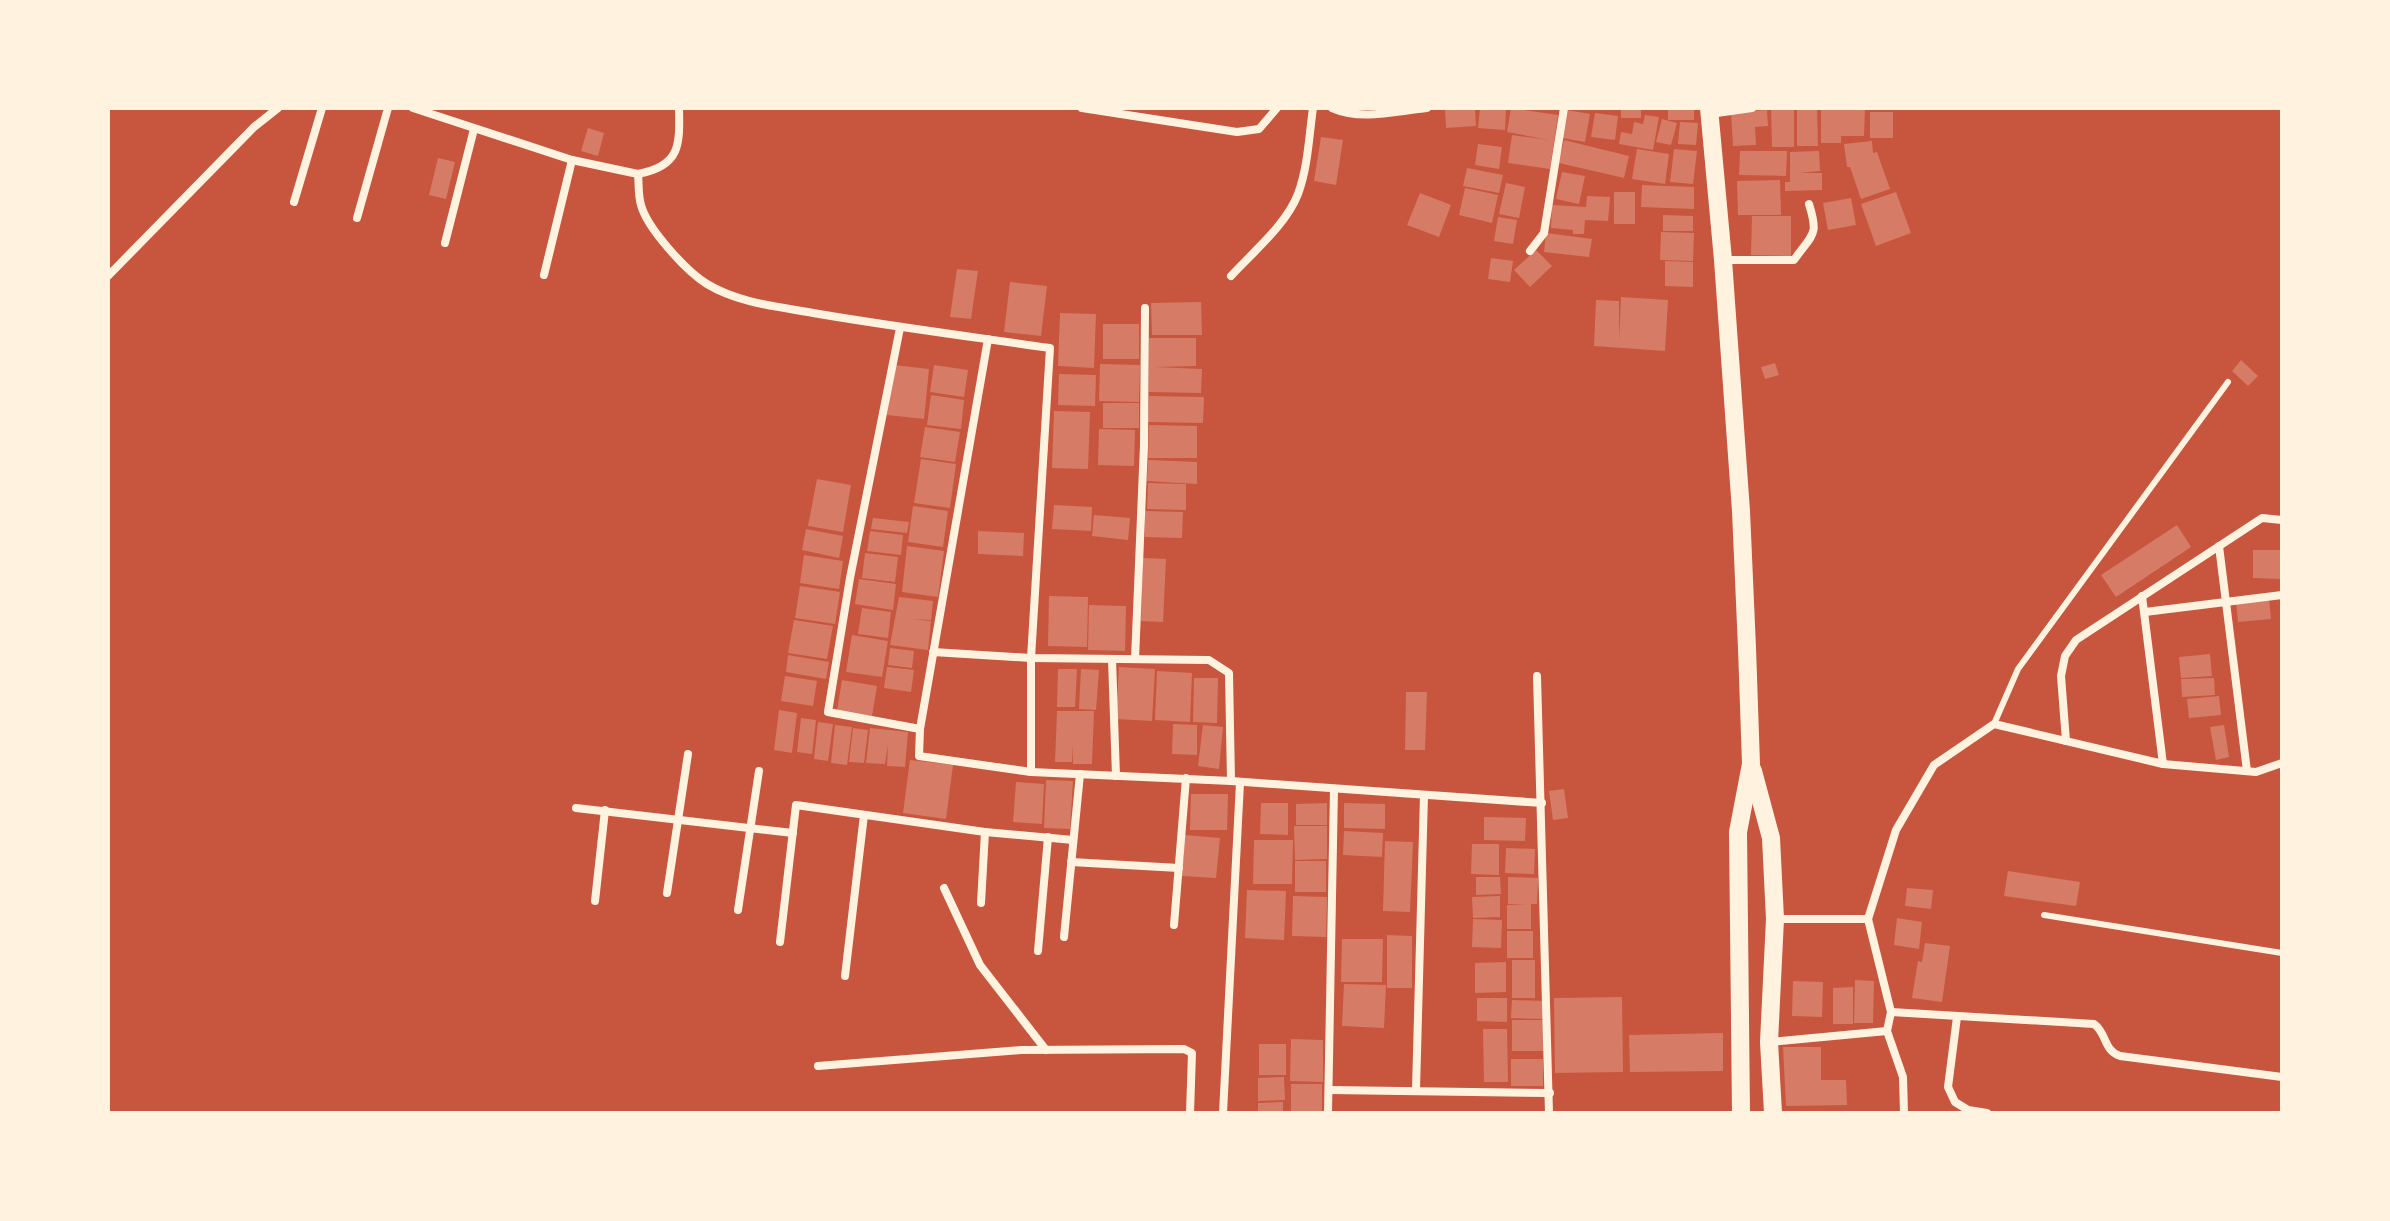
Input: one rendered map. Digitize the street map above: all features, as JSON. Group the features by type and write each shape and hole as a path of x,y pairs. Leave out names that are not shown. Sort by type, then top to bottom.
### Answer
{"main road":[{"path":"1709,111 1741,511 1751,764 1738,832 1741,1113"},
{"path":"1751,764 1771,838 1775,919 1769,1042 1773,1113"}],"street":[{"path":"108,276 254,127 278,108"},
{"path":"294,202 322,108"},
{"path":"357,218 388,108"},
{"path":"413,108 572,160 638,174 660,170 671,159 678,144 679,108"},
{"path":"1082,108 1237,132 1259,129 1277,108"},
{"path":"1231,276 1283,218 1297,197 1305,170 1313,108"},
{"path":"1332,108 1342,113 1363,115 1427,108"},
{"path":"1530,251 1544,233 1564,108"},
{"path":"1709,111 1752,108"},
{"path":"445,243 474,129"},
{"path":"544,275 572,160"},
{"path":"638,174 640,203 647,220 689,270 706,284 729,295 757,303 900,328 1050,348 1031,658 1031,772"},
{"path":"1723,260 1794,260 1813,236 1816,226 1809,204"},
{"path":"1135,659 1144,445 1145,308"},
{"path":"900,328 850,578 828,712 920,729"},
{"path":"988,339 920,729 919,756 1031,772 1186,778 1542,803"},
{"path":"2066,741 2061,676 2065,656 2076,640 2262,518 2282,520"},
{"path":"2219,546 2247,771"},
{"path":"2145,612 2282,595"},
{"path":"2142,596 2163,764"},
{"path":"933,652 1031,658 1209,660 1229,673 1236,782 1223,1113"},
{"path":"1112,659 1116,776"},
{"path":"1537,676 1549,1113"},
{"path":"1904,1113 1903,1077 1887,1031 1891,1012 1868,919 1896,830 1934,765 1994,724 2163,764 2256,772 2282,763"},
{"path":"667,893 688,754"},
{"path":"738,910 759,771"},
{"path":"1064,937 1080,774"},
{"path":"1174,925 1186,778"},
{"path":"1328,1113 1334,789"},
{"path":"1416,1090 1424,795"},
{"path":"780,942 796,805 985,832 1073,840"},
{"path":"576,808 793,833"},
{"path":"595,901 605,810"},
{"path":"845,976 864,815"},
{"path":"981,903 985,832"},
{"path":"1038,951 1048,837"},
{"path":"1071,862 1179,868"},
{"path":"944,888 980,965 1046,1050"},
{"path":"1775,919 1868,919"},
{"path":"1891,1012 2094,1024 2099,1027 2108,1050 2120,1056 2282,1077"},
{"path":"1957,1017 1948,1087 1955,1102 1968,1110 1987,1113"},
{"path":"1769,1042 1887,1031"},
{"path":"818,1066 1046,1050 1184,1049 1192,1053 1190,1113"},
{"path":"1329,1090 1550,1093"}],"lane":[{"path":"1994,724 2018,669 2228,382"},
{"path":"2044,915 2282,953"}],"building":[{"path":"1445,108 1475,108 1476,126 1446,128"},
{"path":"1480,108 1506,108 1505,130 1478,128"},
{"path":"1511,108 1558,115 1550,169 1508,163 1512,135 1549,140 1507,132"},
{"path":"1621,108 1641,108 1641,118 1621,118"},
{"path":"1668,108 1694,108 1694,120 1668,120"},
{"path":"1771,108 1794,108 1794,147 1772,147"},
{"path":"1797,108 1817,108 1818,146 1797,146"},
{"path":"1821,108 1865,108 1864,136 1841,136 1841,143 1821,143"},
{"path":"1567,110 1590,114 1585,142 1562,138"},
{"path":"1767,110 1768,126 1755,127 1756,145 1733,146 1731,112"},
{"path":"1870,112 1893,112 1893,138 1870,138"},
{"path":"1595,113 1618,116 1615,140 1591,137"},
{"path":"1645,115 1659,117 1653,150 1619,144 1621,132 1632,134 1634,122 1643,124"},
{"path":"1662,119 1677,123 1671,145 1656,142"},
{"path":"1680,122 1698,123 1696,145 1678,144"},
{"path":"588,128 604,133 598,156 581,151"},
{"path":"1321,137 1343,140 1336,185 1314,181"},
{"path":"1564,140 1629,156 1624,178 1559,163"},
{"path":"1872,141 1873,153 1877,152 1890,189 1861,199 1850,167 1847,167 1844,144"},
{"path":"1478,144 1502,147 1499,169 1475,165"},
{"path":"1637,149 1669,154 1665,184 1632,179"},
{"path":"1674,149 1697,151 1693,184 1670,182"},
{"path":"1740,151 1787,151 1786,176 1739,175"},
{"path":"1819,151 1820,171 1799,173 1822,173 1822,190 1785,191 1785,182 1790,182 1790,152"},
{"path":"438,158 455,162 446,199 429,195"},
{"path":"1467,168 1503,175 1499,193 1463,186"},
{"path":"1562,172 1585,176 1579,204 1556,199"},
{"path":"1780,180 1781,215 1738,215 1737,181"},
{"path":"1506,183 1525,187 1519,218 1499,214"},
{"path":"1642,185 1694,187 1694,209 1641,207"},
{"path":"1465,188 1498,195 1492,223 1459,215"},
{"path":"1614,192 1635,192 1635,224 1614,224"},
{"path":"1896,192 1911,233 1876,246 1861,204"},
{"path":"1420,193 1451,205 1439,237 1407,225"},
{"path":"1587,196 1610,197 1608,221 1585,220 1584,234 1551,228 1552,205 1586,207"},
{"path":"1851,198 1856,225 1828,230 1823,203"},
{"path":"1663,215 1693,216 1693,231 1663,231"},
{"path":"1752,216 1791,216 1791,256 1751,255"},
{"path":"1498,217 1517,220 1513,244 1494,241"},
{"path":"1661,232 1694,233 1693,261 1660,260"},
{"path":"1546,233 1592,239 1589,257 1544,252"},
{"path":"1536,250 1552,266 1530,287 1514,270"},
{"path":"1491,258 1513,261 1510,282 1488,279"},
{"path":"1665,261 1693,262 1693,287 1665,286"},
{"path":"957,269 978,271 971,319 950,317"},
{"path":"1010,282 1047,286 1041,336 1004,332"},
{"path":"1621,297 1668,300 1665,351 1594,346 1596,300 1619,301 1619,341"},
{"path":"1201,302 1202,335 1152,335 1151,303"},
{"path":"1060,313 1096,314 1094,368 1058,366"},
{"path":"1103,324 1139,324 1139,359 1103,359"},
{"path":"1149,338 1196,338 1196,366 1155,367 1202,369 1201,393 1149,392"},
{"path":"2241,360 2258,376 2248,386 2232,371"},
{"path":"1775,363 1779,375 1765,379 1761,367"},
{"path":"1100,364 1140,365 1139,402 1099,401"},
{"path":"894,365 929,369 924,419 887,415"},
{"path":"934,365 968,370 964,397 930,392"},
{"path":"1059,374 1096,375 1095,406 1058,405"},
{"path":"931,395 964,400 961,429 927,425"},
{"path":"1149,396 1204,397 1203,423 1148,422"},
{"path":"1103,403 1139,403 1139,428 1103,428"},
{"path":"1054,411 1090,412 1088,469 1052,468"},
{"path":"1149,425 1197,426 1197,458 1148,458"},
{"path":"925,427 960,432 955,462 920,457"},
{"path":"1099,429 1135,430 1134,466 1098,465"},
{"path":"921,459 956,464 950,508 914,503"},
{"path":"1148,460 1197,462 1197,484 1147,481"},
{"path":"817,479 851,485 843,532 808,526"},
{"path":"1148,483 1186,484 1186,510 1147,509"},
{"path":"1054,505 1092,507 1091,531 1052,529"},
{"path":"913,506 948,511 943,547 908,542"},
{"path":"1145,511 1183,512 1182,538 1145,537"},
{"path":"1094,515 1130,518 1128,540 1092,536"},
{"path":"873,518 909,522 907,533 871,529"},
{"path":"2177,525 2191,547 2116,597 2101,575"},
{"path":"806,529 843,536 839,558 802,550"},
{"path":"870,531 903,535 901,555 867,551"},
{"path":"978,531 1024,533 1023,556 978,554"},
{"path":"907,546 944,551 938,597 902,592"},
{"path":"2253,550 2281,550 2280,579 2253,578"},
{"path":"865,553 898,557 895,582 862,578"},
{"path":"804,555 843,561 839,589 800,583"},
{"path":"1143,558 1166,559 1163,622 1141,621"},
{"path":"859,579 896,584 893,610 855,604"},
{"path":"800,586 840,592 835,624 795,618"},
{"path":"1049,596 1088,597 1087,647 1048,646"},
{"path":"899,597 933,601 931,620 911,619 931,621 928,650 890,645"},
{"path":"2269,599 2271,619 2238,622 2236,602"},
{"path":"1089,605 1126,606 1125,651 1088,650"},
{"path":"862,608 891,612 888,638 858,634"},
{"path":"794,620 833,626 827,659 788,653"},
{"path":"852,635 888,641 882,677 846,672"},
{"path":"890,648 914,651 912,668 888,665"},
{"path":"2210,654 2212,676 2181,678 2179,657"},
{"path":"788,655 829,662 826,679 786,672"},
{"path":"887,667 914,670 911,692 884,688"},
{"path":"1119,667 1155,669 1152,721 1116,719"},
{"path":"1058,669 1077,669 1075,707 1057,707"},
{"path":"1081,669 1099,670 1096,710 1079,709"},
{"path":"1157,671 1192,673 1190,722 1155,720"},
{"path":"785,676 817,681 813,706 781,701"},
{"path":"1194,678 1218,678 1217,723 1193,722"},
{"path":"2214,678 2215,695 2182,697 2181,679"},
{"path":"842,680 877,686 872,716 837,711"},
{"path":"1406,692 1427,692 1425,750 1405,750"},
{"path":"2219,696 2221,715 2189,718 2187,699"},
{"path":"779,710 797,713 792,753 774,750"},
{"path":"1057,711 1094,711 1092,764 1073,764 1073,745 1072,762 1055,762"},
{"path":"801,718 816,720 812,754 797,752"},
{"path":"818,722 833,724 828,761 814,759"},
{"path":"1173,724 1197,725 1197,755 1172,754"},
{"path":"835,725 852,727 847,765 831,763"},
{"path":"1203,725 1223,727 1219,769 1198,766"},
{"path":"2224,725 2229,757 2216,760 2210,727"},
{"path":"853,728 868,730 864,763 849,762"},
{"path":"870,728 908,732 905,767 887,766 888,745 885,764 866,763"},
{"path":"910,760 953,765 946,819 903,813"},
{"path":"1046,780 1073,781 1070,829 1044,828"},
{"path":"1016,782 1044,784 1042,824 1013,822"},
{"path":"1564,789 1568,818 1553,820 1549,791"},
{"path":"1191,794 1228,794 1227,830 1190,830"},
{"path":"1261,803 1288,803 1288,835 1260,834"},
{"path":"1327,803 1327,825 1296,825 1296,804"},
{"path":"1344,803 1385,804 1385,829 1344,828"},
{"path":"1484,817 1526,818 1525,841 1484,840"},
{"path":"1294,826 1327,826 1327,859 1295,860"},
{"path":"1344,831 1383,833 1382,857 1343,855"},
{"path":"1185,835 1220,838 1216,878 1182,876"},
{"path":"1254,840 1293,840 1292,884 1253,884"},
{"path":"1385,841 1413,842 1410,912 1383,911"},
{"path":"1472,844 1499,844 1499,875 1471,874"},
{"path":"1506,848 1535,849 1534,874 1505,873"},
{"path":"1295,861 1326,861 1326,892 1295,892"},
{"path":"2008,871 2080,882 2076,906 2004,896"},
{"path":"1476,877 1500,877 1501,894 1476,895"},
{"path":"1508,877 1538,878 1537,904 1531,904 1531,929 1507,929 1507,905 1528,905 1508,904"},
{"path":"1907,888 1933,890 1931,909 1905,906"},
{"path":"1247,890 1286,891 1284,940 1245,938"},
{"path":"1293,896 1327,897 1326,937 1292,936"},
{"path":"1500,896 1500,917 1473,918 1472,897"},
{"path":"1897,918 1922,922 1919,949 1894,945"},
{"path":"1473,919 1502,920 1501,948 1472,947"},
{"path":"1507,931 1533,931 1533,958 1507,958"},
{"path":"1387,935 1412,936 1412,988 1387,988"},
{"path":"1342,939 1383,939 1382,982 1341,982"},
{"path":"1925,943 1950,946 1942,1002 1912,998 1918,961 1922,962"},
{"path":"1512,960 1535,960 1535,998 1512,998"},
{"path":"1506,962 1506,992 1475,993 1475,963"},
{"path":"1855,980 1874,981 1873,1023 1854,1023"},
{"path":"1793,981 1823,982 1822,1017 1792,1016"},
{"path":"1344,984 1386,985 1384,1028 1342,1026"},
{"path":"1853,987 1853,1024 1833,1024 1833,988"},
{"path":"1622,997 1623,1072 1555,1073 1554,998"},
{"path":"1477,998 1507,998 1507,1022 1477,1021"},
{"path":"1512,1000 1545,1001 1545,1019 1511,1018"},
{"path":"1512,1020 1545,1020 1545,1051 1512,1051"},
{"path":"1483,1029 1507,1029 1508,1082 1484,1082"},
{"path":"1723,1033 1723,1071 1630,1072 1629,1035"},
{"path":"1291,1039 1323,1040 1323,1082 1290,1081"},
{"path":"1259,1044 1286,1044 1286,1075 1259,1075"},
{"path":"1783,1047 1821,1047 1821,1080 1846,1080 1847,1105 1786,1106"},
{"path":"1511,1059 1543,1059 1543,1086 1511,1086"},
{"path":"1284,1077 1285,1100 1258,1101 1258,1078"},
{"path":"1291,1084 1322,1084 1322,1113 1291,1113"},
{"path":"1283,1102 1283,1113 1258,1113 1258,1103"}]}
